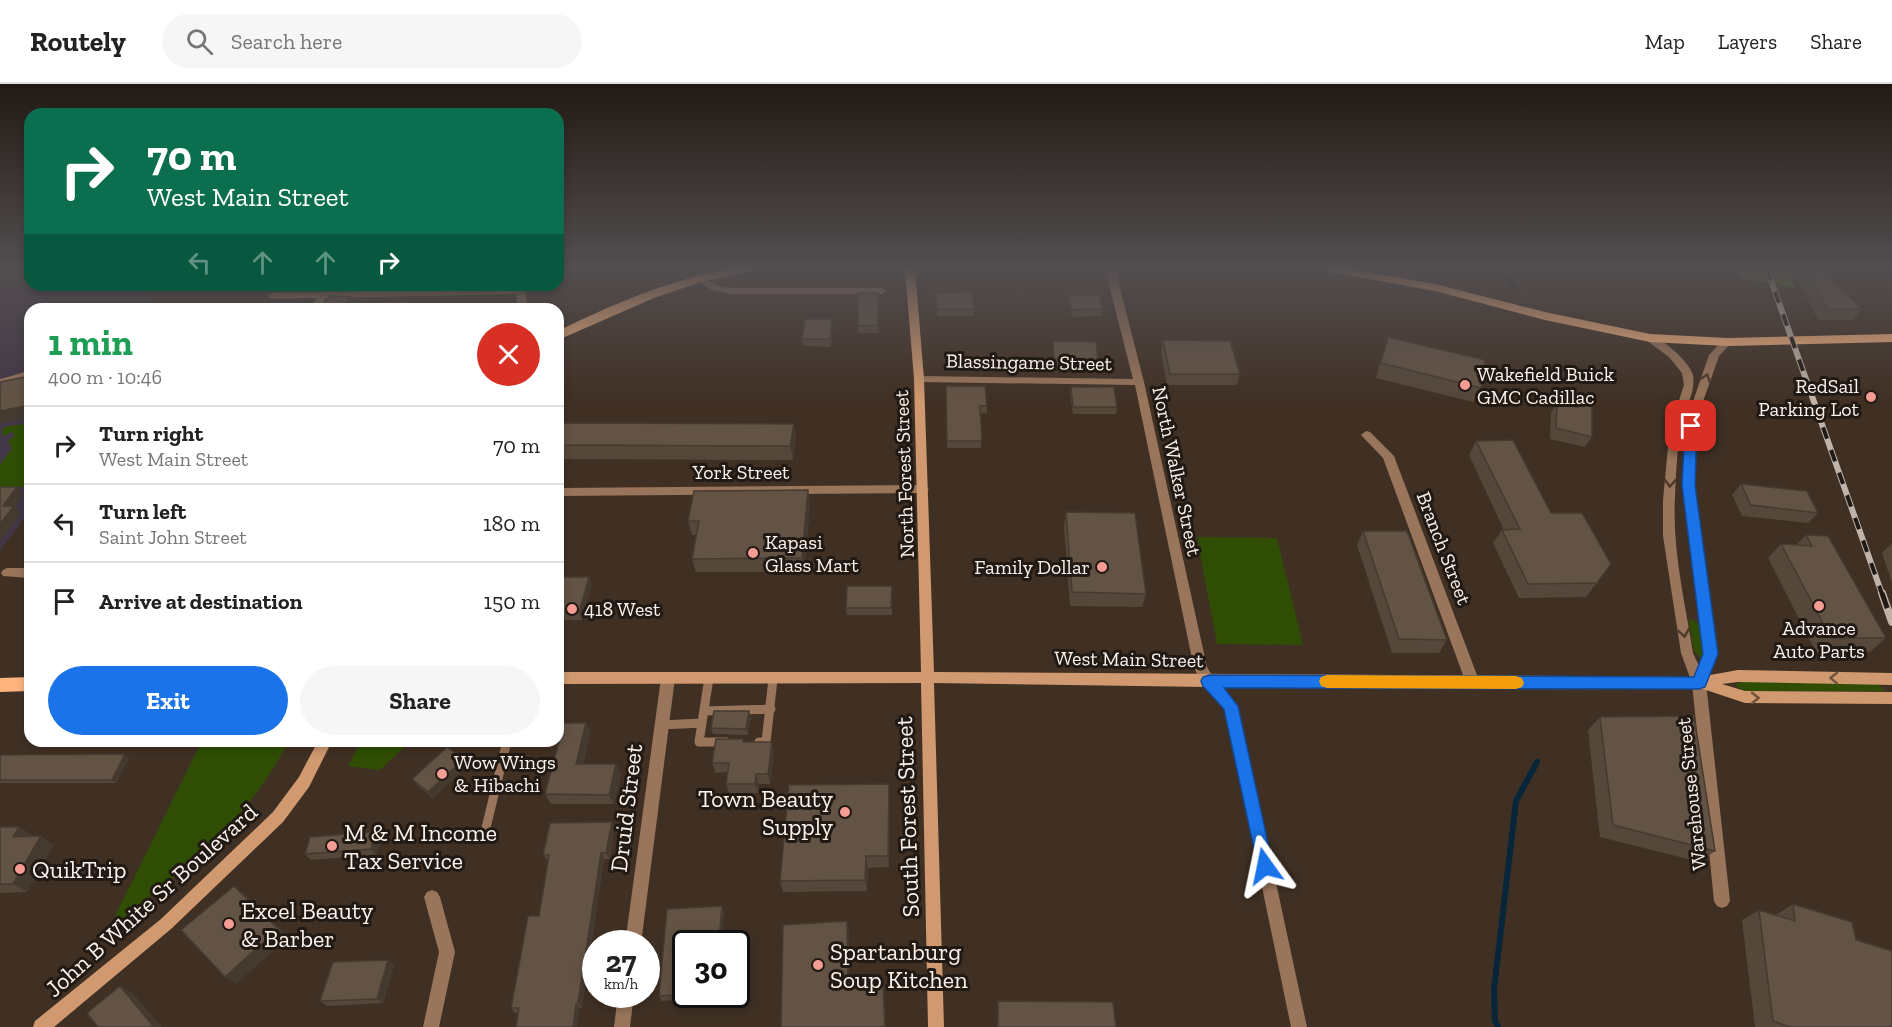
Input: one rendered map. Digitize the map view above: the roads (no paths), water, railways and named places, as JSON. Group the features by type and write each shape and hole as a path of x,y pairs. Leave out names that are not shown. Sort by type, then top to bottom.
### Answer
{"main road":[{"path":"564,333 607,313"},
{"path":"1533,313 1650,338 1727,342 1892,338"},
{"path":"0,685 24,684"}],"street":[{"name":"North Forest Street","path":"914,313 919,379 923,489 926,678"},
{"name":"North Walker Street","path":"1121,313 1139,382 1202,668 1209,681"},
{"path":"1650,338 1673,355 1687,372 1689,385 1677,422 1672,455 1669,536 1687,653 1699,683"},
{"path":"1699,683 1710,654 1688,485 1689,450 1695,410 1714,355 1727,342"},
{"name":"Blassingame Street","path":"919,379 1139,382"},
{"name":"Branch Street","path":"1366,435 1388,456 1473,682"},
{"name":"York Street","path":"564,492 923,489"},
{"path":"7,573 24,573"},
{"name":"West Main Street","path":"564,678 1699,683 1738,676 1892,679"},
{"name":"Druid Street","path":"635,930 668,678"},
{"name":"South Forest Street","path":"926,678 936,1027"},
{"path":"1209,681 1231,706 1299,1027"},
{"name":"West Main Street","path":"1699,683 1745,698 1892,698"},
{"name":"Warehouse Street","path":"1699,683 1722,901"},
{"name":"John B White Sr Boulevard","path":"41,1027 166,924 270,825 304,782 322,747"},
{"path":"431,1027 447,952 432,897"},
{"path":"622,1027 624,1008"}],"lane":[{"path":"0,383 24,376"},
{"path":"709,678 699,742 733,742"},
{"path":"744,742 766,742 773,679"},
{"path":"704,711 771,709"},
{"path":"661,725 702,723"},
{"path":"486,828 506,747"}],"waterway":[{"path":"1498,1027 1495,1021 1494,989 1516,801 1537,762"}],"railway":[{"path":"1783,313 1882,594"},
{"path":"1882,593 1892,622"}],"place":[{"name":"Wakefield Buick GMC Cadillac","path":"1465,385"},
{"name":"RedSail Parking Lot","path":"1871,397"},
{"name":"Kapasi Glass Mart","path":"753,553"},
{"name":"Family Dollar","path":"1102,567"},
{"name":"Advance Auto Parts","path":"1819,606"},
{"name":"418 West","path":"572,609"},
{"name":"Wow Wings & Hibachi","path":"442,774"},
{"name":"Town Beauty Supply","path":"845,812"},
{"name":"M & M Income Tax Service","path":"332,846"},
{"name":"QuikTrip","path":"20,869"},
{"name":"Excel Beauty & Barber","path":"229,924"},
{"name":"Spartanburg Soup Kitchen","path":"818,965"}]}
